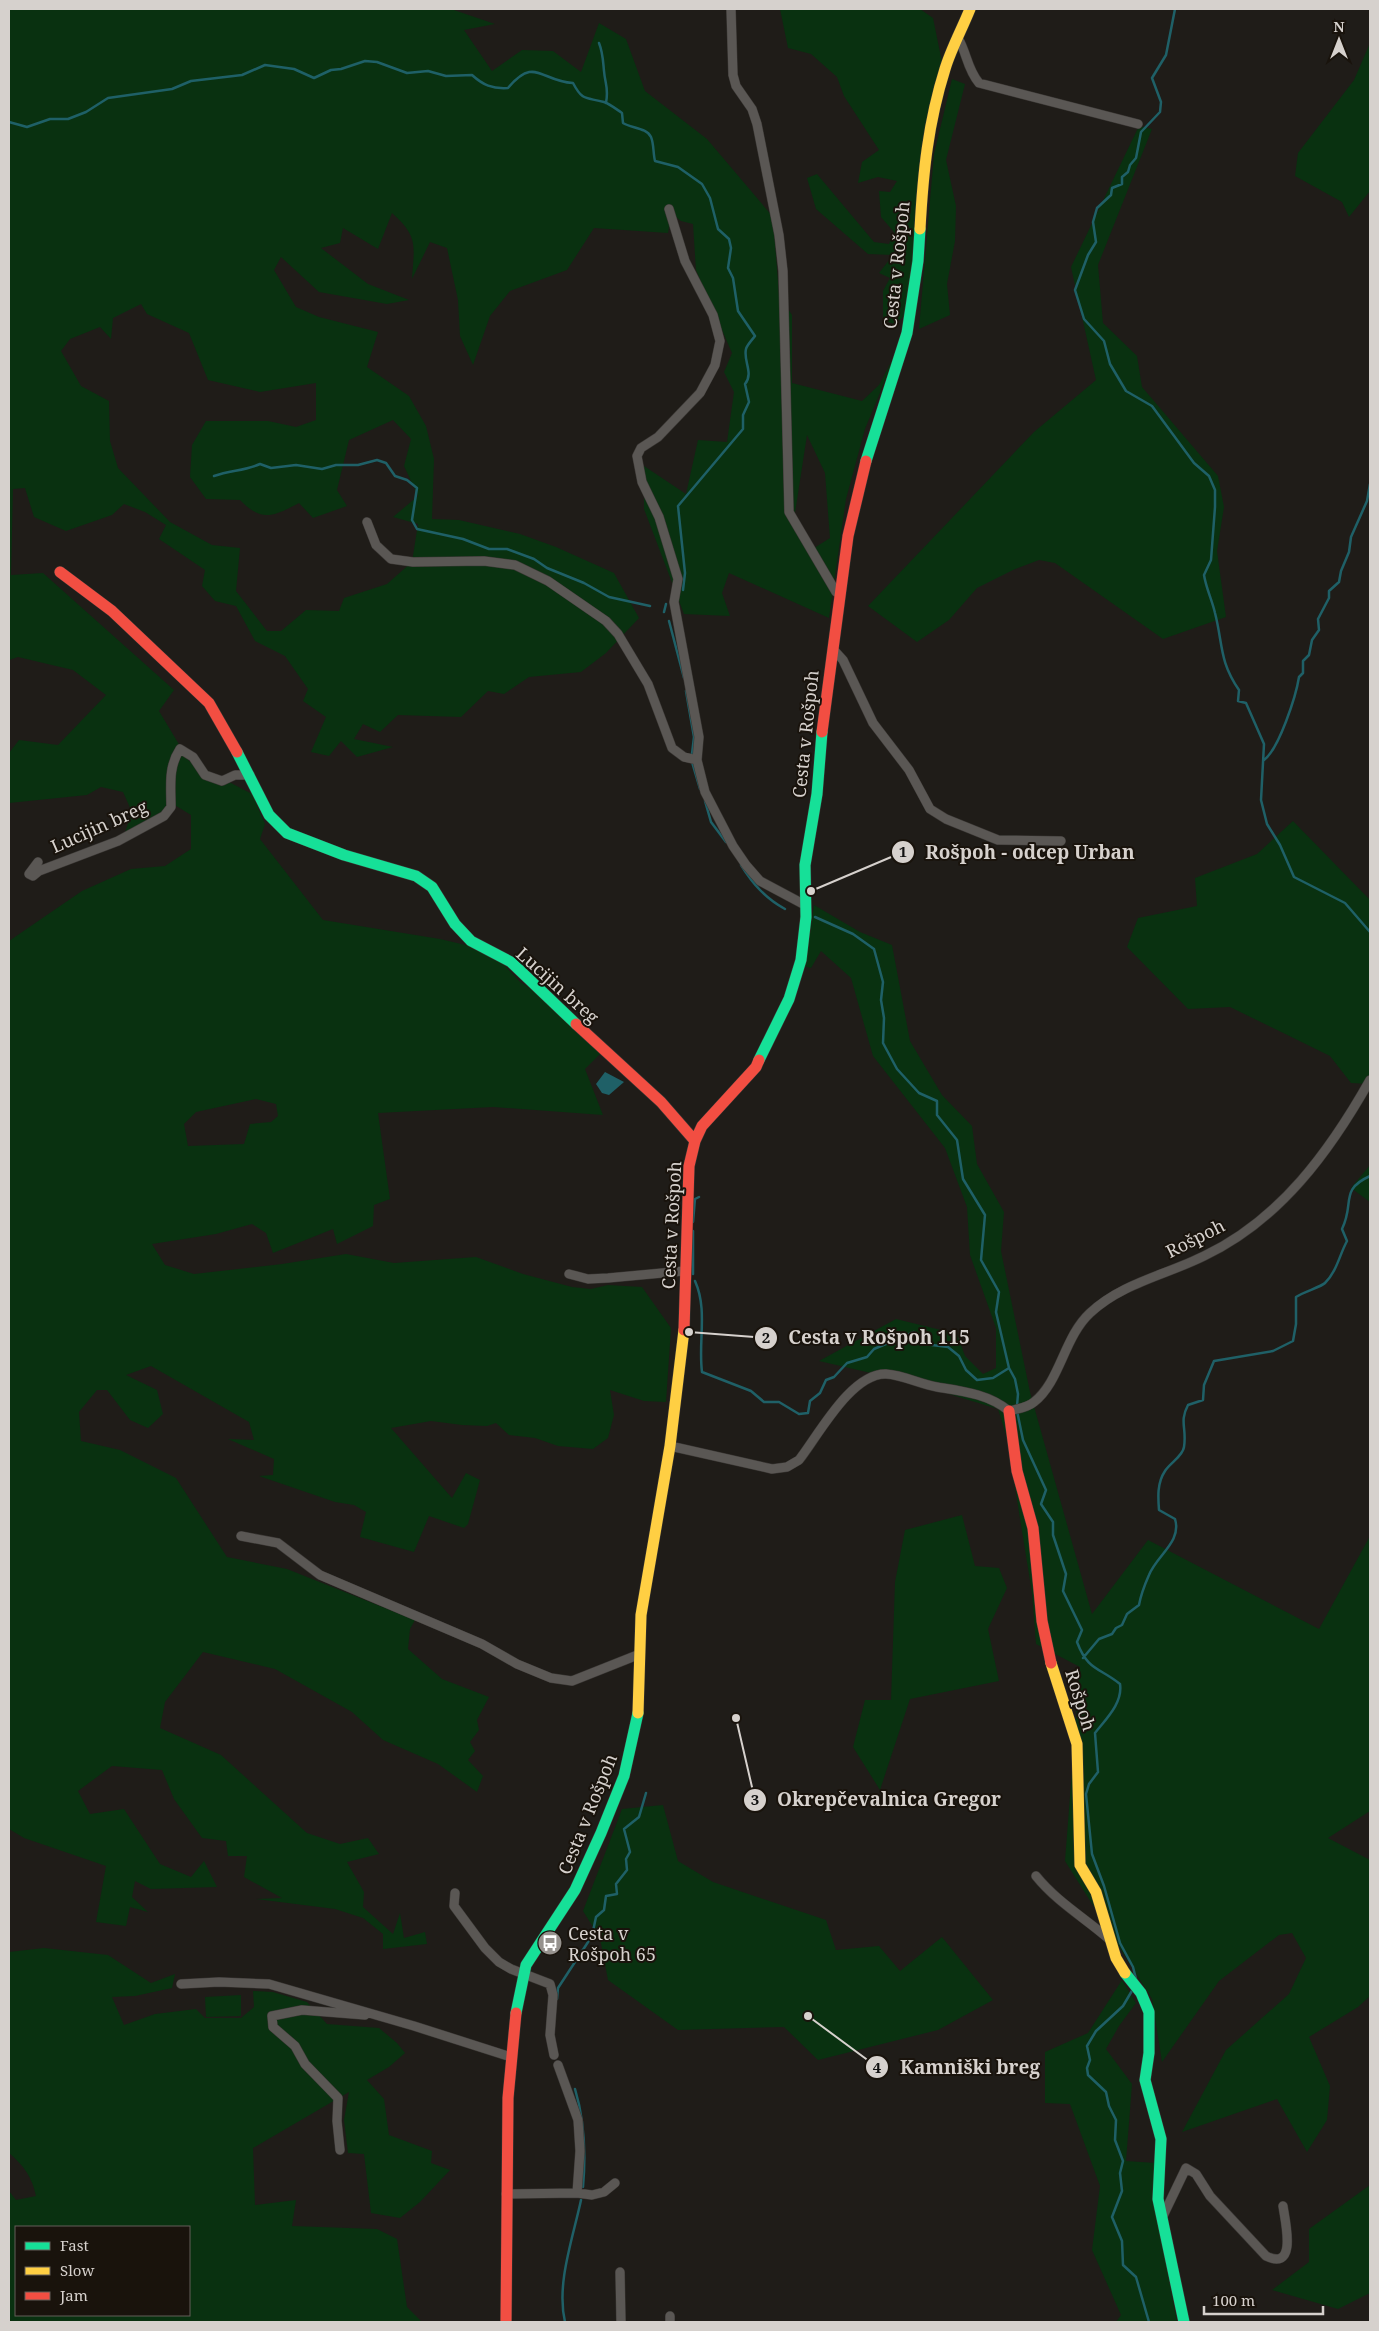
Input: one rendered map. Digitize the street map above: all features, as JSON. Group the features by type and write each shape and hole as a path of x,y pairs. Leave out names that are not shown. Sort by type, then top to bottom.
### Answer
{"street":[{"path":"731,9 733,75 736,86 752,109 757,124 779,235 783,271 789,512 836,592 840,594"},
{"name":"Cesta v Rošpoh","path":"506,2322 508,2098 518,1996 527,1964 575,1890 624,1776 638,1716 641,1615 670,1446 683,1348 684,1271 689,1166 695,1141 702,1126 756,1066 780,1020 801,960 805,932 804,864 818,794 825,697 854,501 907,333 918,261 924,160 929,132 945,68 970,9"},
{"path":"958,38 963,46 968,67 979,83 1138,124"},
{"path":"669,209 685,262 713,315 720,341 715,365 700,393 658,437 641,448 637,456 642,482 659,517 678,579 674,602 698,737 696,760 705,792 746,865 760,881 805,905"},
{"path":"367,522 376,545 391,559 413,562 484,561 515,565 548,581 606,621 618,634 648,684 672,748 684,757 696,760"},
{"name":"Lucijin breg","path":"60,572 72,579 112,611 209,703 250,775 269,815 287,834 344,855 416,876 432,886 455,924 471,941 511,962 611,1058 661,1102 695,1141"},
{"path":"833,649 843,660 873,723 909,770 930,809 946,819 998,840 1061,841"},
{"name":"Lucijin breg","path":"38,862 29,874 32,876 39,871 80,854 118,841 164,816 171,807 170,774 174,758 180,749 193,757 205,775 222,781 235,775 250,775"},
{"name":"Rošpoh","path":"1162,2218 1158,2198 1161,2139 1145,2080 1150,2028 1149,2012 1141,1993 1116,1958 1096,1892 1080,1865 1077,1744 1047,1650 1042,1621 1033,1528 1017,1471 1015,1409 1034,1402 1044,1390 1080,1323 1098,1306 1129,1287 1220,1248 1258,1222 1283,1201 1327,1149 1370,1080"},
{"path":"570,1274 588,1279 684,1271"},
{"path":"670,1446 772,1469 787,1467 803,1454 850,1392 867,1378 885,1374 980,1396 1015,1409"},
{"path":"241,1536 278,1543 320,1575 482,1644 517,1664 563,1681 572,1681 640,1654"},
{"path":"1036,1876 1048,1892 1110,1940"},
{"path":"455,1893 454,1906 485,1948 499,1962 550,1984 553,1995 550,2035 554,2055"},
{"path":"181,1984 219,1982 269,1984 511,2057"},
{"path":"340,2150 337,2121 338,2098 305,2064 295,2046 273,2027 272,2016 302,2010 350,2016 373,2015"},
{"path":"558,2064 578,2120 580,2151 577,2193"},
{"path":"1184,2322 1162,2218 1186,2168 1196,2174 1210,2196 1266,2256 1275,2259 1283,2257 1288,2243 1283,2206"},
{"path":"506,2194 577,2193 592,2195 604,2192 616,2183"},
{"path":"620,2272 621,2322"}],"green space":[{"path":"9,9 451,9 495,24 464,30 492,71 522,50 553,51 581,72 599,23 626,39 645,91 707,139 773,217 779,295 792,315 792,383 862,401 879,385 898,349 865,429 846,499 829,618 729,573 722,593 730,616 684,614 644,509 644,466 686,494 698,440 727,442 734,392 724,372 732,353 696,270 693,224 681,221 671,213 668,233 594,228 567,270 510,291 490,316 473,365 460,336 458,300 447,248 430,242 412,279 414,250 411,236 401,221 392,213 378,249 343,228 340,243 321,248 368,284 409,300 387,304 319,292 281,257 274,270 296,307 319,317 378,332 367,367 409,396 426,426 434,459 432,519 459,520 520,534 556,547 614,573 639,618 606,653 581,672 529,677 504,694 488,691 461,717 398,715 380,732 363,724 354,739 393,747 357,757 341,741 329,756 311,752 326,717 303,701 308,689 285,656 255,641 236,606 215,601 202,586 205,570 159,539 166,525 145,512 124,504 112,515 66,531 34,517 25,488 13,489 11,575 43,573 174,690 159,711 189,761 252,794 265,824 260,839 323,920 440,939 491,951 520,982 545,998 601,1053 585,1069 603,1115 493,1107 378,1113 390,1199 374,1205 373,1226 337,1244 333,1229 273,1253 266,1233 252,1224 216,1234 152,1244 165,1265 194,1274 282,1264 346,1254 394,1263 476,1257 523,1274 572,1287 591,1289 608,1285 642,1287 671,1328 666,1402 644,1401 610,1390 614,1415 608,1438 593,1449 558,1446 535,1438 509,1435 496,1423 487,1426 431,1421 391,1428 452,1498 466,1473 480,1480 468,1524 464,1528 429,1516 414,1552 360,1537 366,1512 354,1505 335,1502 259,1476 273,1475 274,1459 228,1439 254,1440 249,1422 151,1366 126,1375 157,1390 163,1414 148,1428 130,1420 107,1390 97,1390 79,1412 81,1441 120,1450 176,1478 227,1557 287,1569 415,1620 410,1629 408,1649 442,1679 489,1697 477,1720 479,1730 470,1742 475,1751 468,1760 483,1776 477,1792 438,1764 383,1740 352,1712 275,1669 203,1652 165,1702 160,1728 221,1755 307,1833 340,1844 368,1838 379,1854 347,1862 364,1892 363,1907 393,1934 400,1913 404,1938 425,1932 427,1944 383,1949 383,1934 363,1918 335,1909 256,1899 282,1898 244,1877 247,1856 228,1856 226,1841 202,1838 174,1799 162,1770 112,1766 78,1791 90,1814 124,1809 160,1864 191,1877 204,1861 217,1887 151,1889 135,1881 132,1897 148,1912 130,1907 126,1926 96,1922 106,1866 24,1838 9,1829 9,941 82,891 131,869 165,866 191,849 191,815 173,804 123,838 132,812 123,792 101,787 87,795 9,803 9,753 19,740 58,745 106,695 73,670 18,657 9,660","holes":["141,304 147,314 189,333 208,380 260,392 316,383 316,420 296,427 268,421 206,421 192,445 190,477 206,499 240,500 255,512 268,515 275,514 299,503 313,518 347,506 337,490 349,440 393,420 411,439 404,466 418,496 393,517 418,524 412,562 387,584 344,598 339,611 306,610 281,631 267,631 236,591 240,548 212,545 170,522 118,468 110,441 109,401 81,386 61,351 70,339 100,327 111,339 113,318","807,435 825,473 830,538 811,550 793,526","256,1099 276,1104 278,1116 271,1122 250,1124 244,1144 188,1146 184,1124 196,1112"]},
{"path":"780,9 920,9 933,18 942,62 917,224 906,315 894,324 883,320 883,291 890,278 879,273 893,255 868,254 816,209 807,178 817,174 874,242 889,244 894,232 881,217 879,191 890,192 897,181 878,177 858,183 862,162 879,150 844,96 837,77 811,54 788,48"},
{"path":"1370,43 1370,191 1349,217 1342,202 1295,176 1298,153 1354,80"},
{"path":"952,79 965,84 946,160 956,206 955,241 947,284 950,315 919,329 934,154"},
{"path":"1139,126 1152,129 1098,265 1103,323 1137,356 1142,387 1218,476 1224,507 1217,551 1226,617 1163,639 1055,563 1039,560 1013,570 977,588 949,620 917,642 868,606 1034,432 1096,380 1071,267"},
{"path":"1293,821 1370,900 1370,1084 1351,1083 1330,1056 1230,1007 1188,1009 1127,947 1138,918 1197,906 1195,878 1257,854"},
{"path":"814,905 860,932 892,945 910,1041 942,1095 972,1126 977,1164 1004,1212 1001,1251 1030,1392 1092,1614 1148,1540 1319,1629 1370,1536 1370,1811 1328,1838 1370,1860 1370,1996 1358,2007 1309,2037 1330,2086 1327,2120 1307,2152 1277,2099 1182,2132 1226,2050 1289,1994 1306,1958 1292,1933 1279,1935 1219,1981 1162,2062 1152,1999 1065,1861 1080,1667 1036,1644 1032,1593 1007,1438 998,1409 910,1382 819,1361 896,1319 957,1334 965,1356 983,1374 996,1368 996,1328 970,1255 967,1207 945,1148 873,1056 851,978 821,951 811,968 803,966"},
{"path":"1370,1165 1370,1202 1351,1188"},
{"path":"962,1515 975,1566 999,1568 1007,1588 988,1629 999,1681 910,1699 880,1790 853,1747 865,1700 891,1700 895,1582 905,1530"},
{"path":"663,1805 678,1861 713,1882 826,1920 836,1950 879,1946 900,1971 942,1937 993,2000 938,2030 818,2060 784,2027 678,2030 608,1980 600,1938 583,1911 622,1809"},
{"path":"44,1948 108,1955 151,1983 175,1974 172,1988 135,1996 112,1997 124,2025 155,2014 196,2009 205,2018 241,2018 254,2007 253,1991 273,1992 307,2002 327,2024 379,2028 397,2043 405,2053 389,2067 367,2080 384,2099 389,2135 432,2151 431,2163 450,2170 420,2202 400,2218 371,2213 364,2154 348,2153 344,2120 349,2092 253,2148 255,2205 296,2200 292,2226 377,2229 397,2239 407,2307 422,2322 9,2322 9,2191 16,2200 36,2196 27,2172 9,2153 9,1952"},
{"path":"1122,1980 1136,2003 1119,2026 1106,2049 1132,2084 1126,2161 1156,2163 1155,2207 1177,2322 1116,2322 1121,2315 1092,2250 1100,2186 1070,2104 1045,2103 1045,2052 1088,2033"},
{"path":"241,1995 241,2016 206,2017 205,1997"},
{"path":"1370,2185 1370,2293 1338,2309 1272,2290 1309,2262 1309,2229"}],"water":[{"path":"605,1072 624,1082 609,1095 602,1093 596,1084"}],"waterway":[{"path":"1175,9 1166,55 1152,78 1161,102 1160,112 1141,132 1136,158 1130,165 1128,172 1122,177 1122,184 1112,188 1111,195 1097,208 1093,222 1096,242 1088,255 1075,290 1084,319 1104,341 1110,364 1126,391 1152,406 1194,463 1209,476 1215,490 1211,560 1204,575 1218,624 1222,652 1228,670 1239,690 1238,701 1246,703 1264,744 1261,800 1267,824 1280,845 1294,877 1345,903 1370,932"},
{"path":"599,43 607,90 606,103"},
{"path":"9,122 27,127 50,119 68,119 86,112 108,98 172,89 191,81 242,75 265,65 294,69 314,78 331,70 341,69 365,61 377,62 407,73 428,71 446,76 472,75 484,84 497,88 508,88 525,73 538,73 573,83 582,96 604,102 615,108 622,113 623,123 649,134 653,143 655,161 678,167 702,184 710,198 718,229 729,239 731,248 728,268 733,278 738,311 755,336 748,344 745,353 749,376 745,384 749,402 743,415 743,429 678,506 685,573 683,590"},
{"path":"214,476 260,464 271,468 296,465 322,469 336,465 358,465 377,460 386,463 395,476 407,480 417,488 412,520 417,529 463,539 489,549 507,549 534,559 547,568 584,583 609,597 650,606"},
{"path":"1264,760 1270,754 1286,722 1299,677 1303,673 1303,661 1309,655 1312,640 1319,630 1318,619 1329,598 1329,591 1339,582 1341,571 1349,552 1351,537 1367,501 1370,484"},
{"path":"664,612 666,604"},
{"path":"669,621 684,678"},
{"path":"686,691 694,737 692,754"},
{"path":"692,762 700,789"},
{"path":"705,801 711,822 726,842"},
{"path":"741,865 760,890 785,909"},
{"path":"815,917 853,934 874,949 883,982 881,1000 884,1018 883,1043 897,1069 919,1093 937,1101 937,1115 957,1140 963,1179 985,1215 981,1260 999,1292 996,1312 1009,1368 1015,1379 1018,1394 1017,1406"},
{"path":"1083,1658 1099,1639 1112,1634 1116,1628 1122,1625 1127,1614 1139,1605 1149,1575 1172,1542 1175,1535 1175,1519 1159,1510 1159,1485 1165,1471 1183,1450 1185,1411 1188,1405 1203,1400 1204,1385 1214,1361 1273,1351 1293,1341 1296,1324 1296,1297 1323,1285 1329,1278 1338,1263 1347,1241 1342,1229 1348,1212 1351,1192 1360,1181 1370,1176"},
{"path":"693,1222 695,1199 699,1197"},
{"path":"693,1231 693,1274"},
{"path":"695,1281 699,1292 702,1314 702,1372 751,1391 764,1402 779,1402 799,1414 808,1413 810,1401 820,1393 826,1380 834,1377 847,1363 867,1357 874,1349 914,1332 932,1345 948,1347 959,1356 966,1370 977,1380 993,1378 1009,1368"},
{"path":"1017,1411 1023,1440 1046,1490 1041,1504 1053,1522 1053,1535 1066,1574 1063,1591 1082,1630 1077,1642 1090,1664 1120,1684 1119,1698 1116,1704 1095,1733 1098,1772 1089,1784 1086,1794 1092,1854 1104,1886 1120,1943 1133,1967 1136,1979"},
{"path":"557,1999 558,1988 592,1936 596,1917 604,1910 606,1896 617,1894 616,1884 627,1870 626,1859 630,1852 624,1829 639,1817 646,1793"},
{"path":"1133,1989 1123,2006 1096,2031 1087,2046 1090,2060 1087,2068 1088,2075 1106,2092 1109,2106 1116,2120 1115,2140 1123,2161 1120,2173 1122,2191 1112,2217 1122,2241 1123,2265 1136,2277 1149,2322"},
{"path":"575,2089 581,2113 584,2138 583,2187"},
{"path":"565,2322 563,2307 564,2277 581,2200"}],"traffic: fast":[{"path":"866,461 907,333 918,261 920,229"},
{"path":"759,1060 789,999 801,960 806,917 805,865 817,794 822,732"},
{"path":"237,752 269,815 287,833 344,855 416,876 432,887 455,924 471,941 511,962 576,1024"},
{"path":"516,2013 526,1965 575,1890 601,1833 624,1776 638,1713"},
{"path":"1125,1973 1141,1993 1149,2012 1149,2053 1145,2080 1161,2139 1158,2199 1184,2322"}],"traffic: slow":[{"path":"920,229 925,168 934,109 947,62 970,9"},
{"path":"638,1713 641,1615 670,1446 684,1330"},
{"path":"1051,1663 1077,1744 1080,1865 1096,1892 1116,1958 1125,1973"}],"traffic: jam":[{"path":"822,732 848,536 866,461"},
{"path":"60,572 112,611 209,703 237,752"},
{"path":"576,1024 661,1102 695,1141"},
{"path":"684,1330 689,1166 695,1141 702,1126 756,1067 759,1060"},
{"path":"1009,1411 1017,1471 1033,1528 1042,1621 1051,1663"},
{"path":"506,2322 508,2098 516,2013"}],"place":[{"name":"Rošpoh - odcep Urban","path":"811,891"},
{"name":"Cesta v Rošpoh 115","path":"689,1332"},
{"name":"Okrepčevalnica Gregor","path":"736,1718"},
{"name":"Cesta v Rošpoh 65","path":"550,1943"},
{"name":"Kamniški breg","path":"808,2016"}]}
